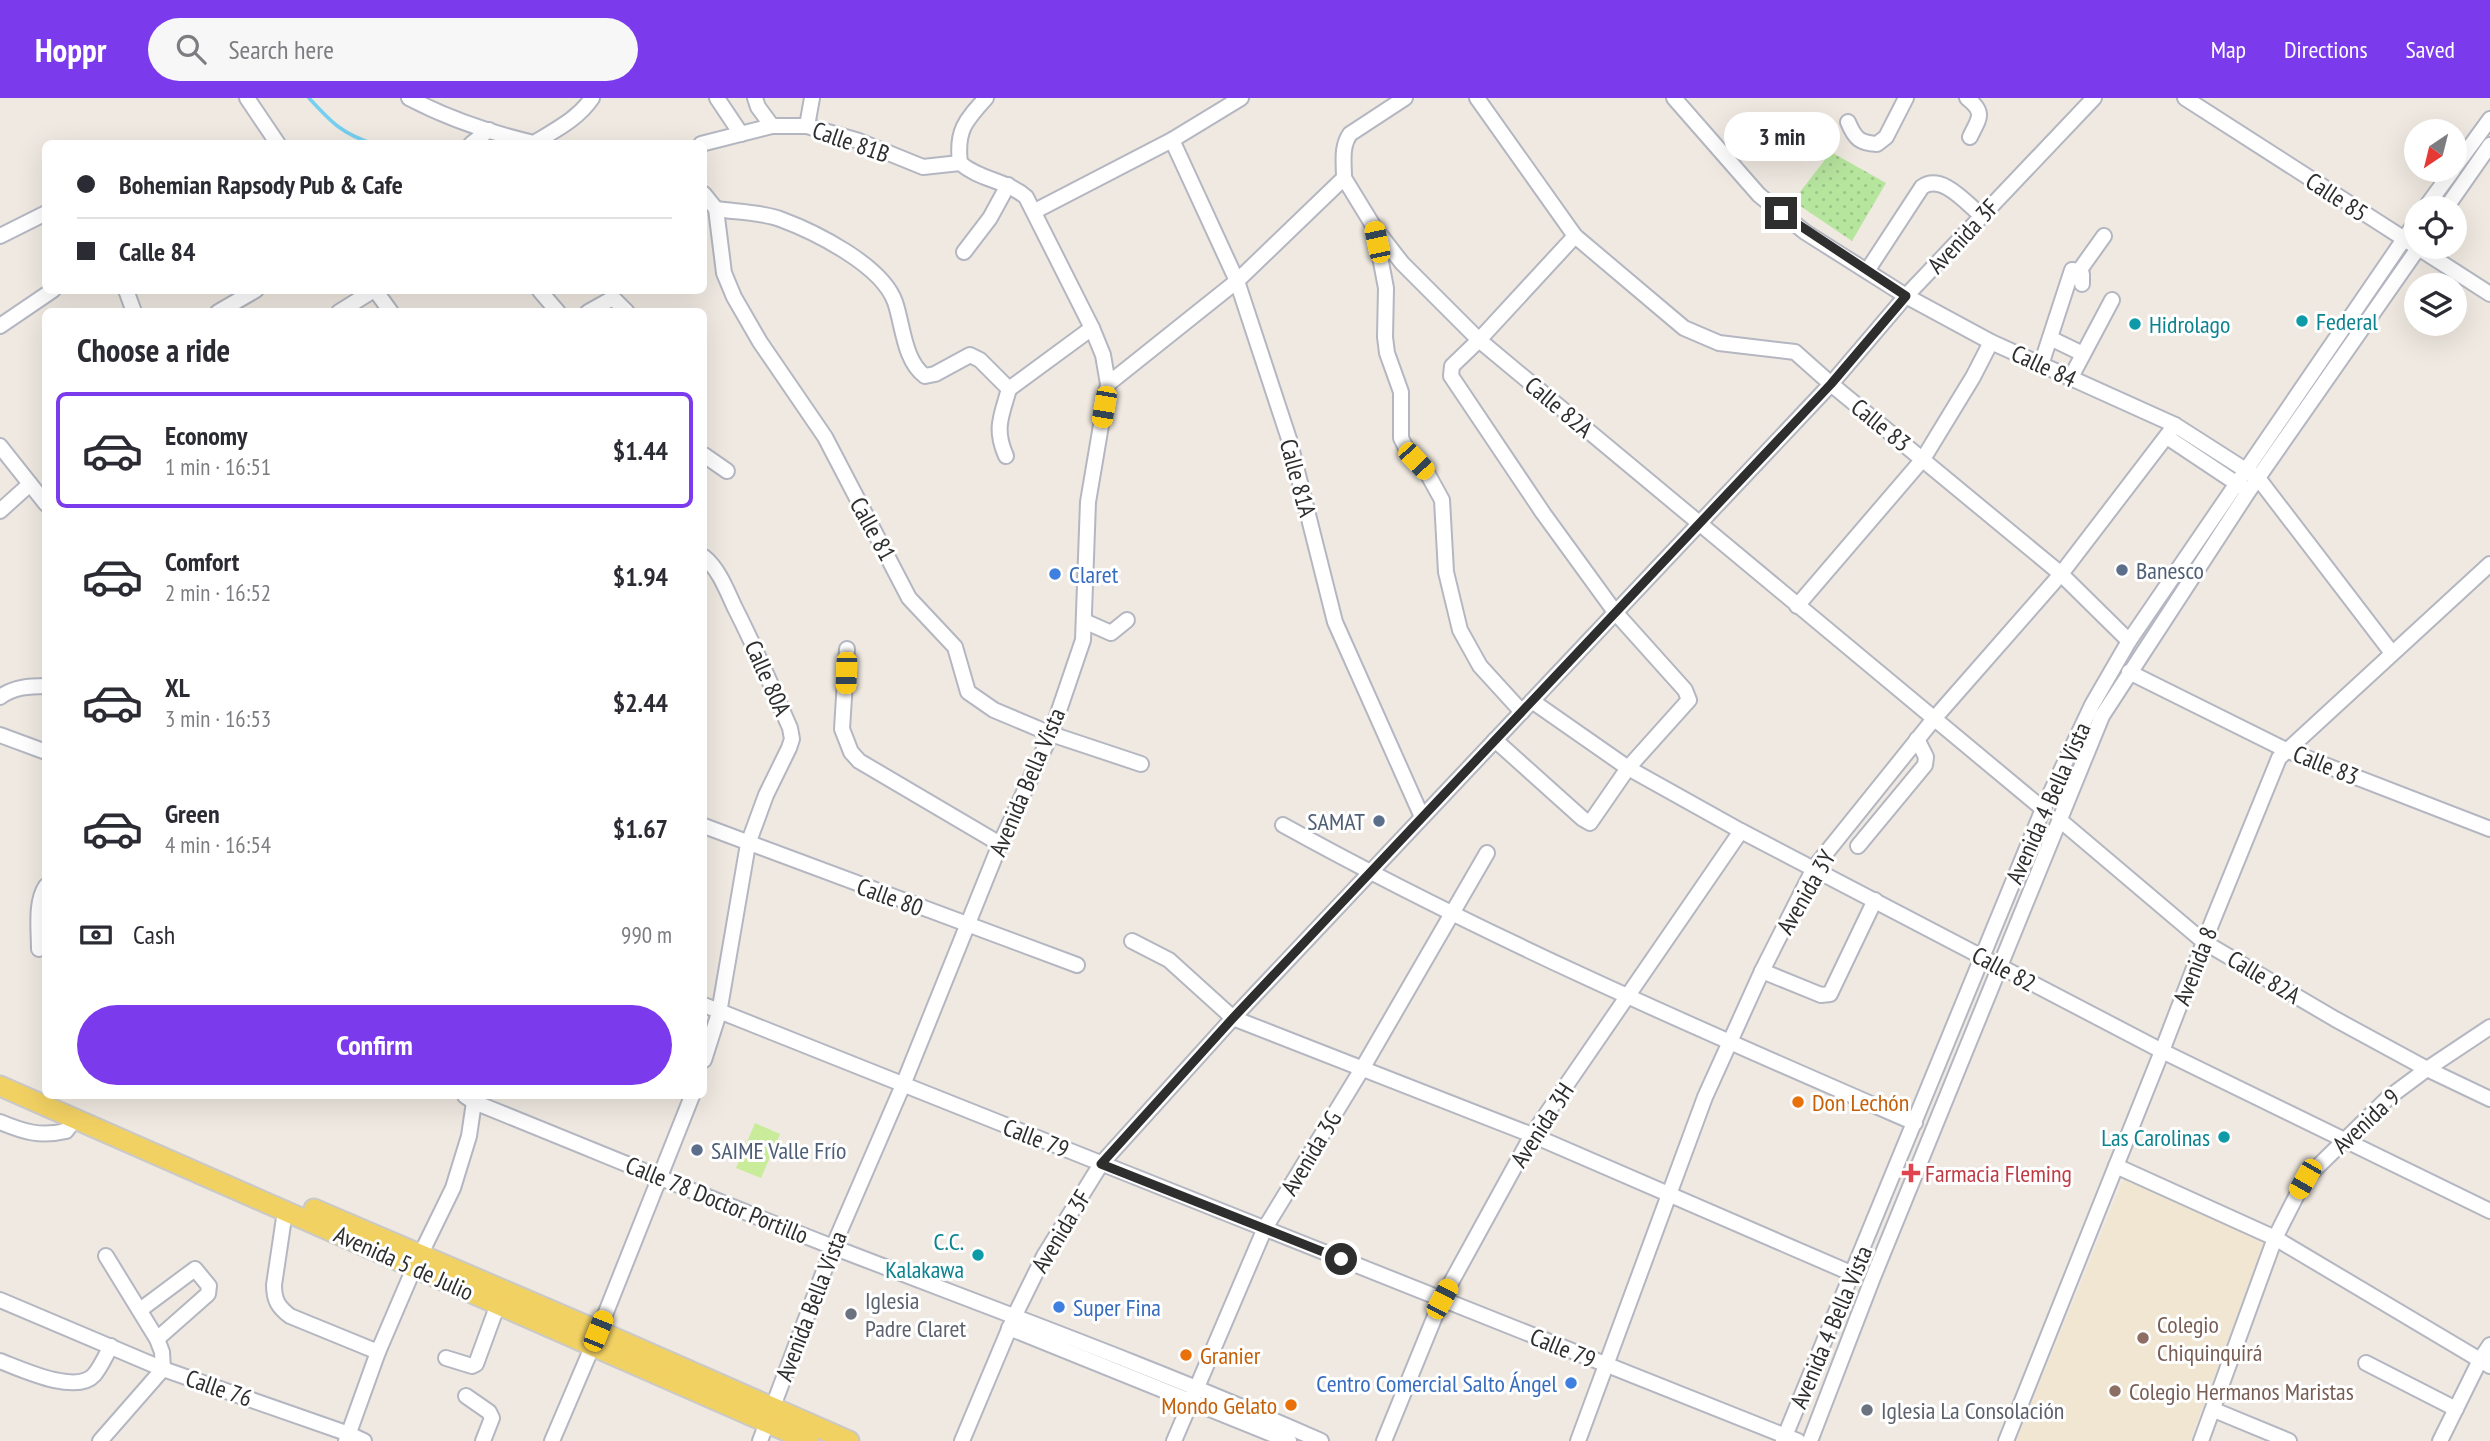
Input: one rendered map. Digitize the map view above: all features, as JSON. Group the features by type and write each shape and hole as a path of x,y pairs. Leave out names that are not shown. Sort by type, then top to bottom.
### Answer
{"main road":[{"path":"0,1072 42,1091"},
{"name":"Avenida 5 de Julio","path":"0,1086 285,1211 417,1261 498,1304 596,1338"},
{"name":"Avenida 5 de Julio","path":"59,1099 417,1261 596,1338 766,1424 809,1441"},
{"name":"Avenida 5 de Julio","path":"766,1424 849,1441"}],"street":[{"path":"247,98 275,140"},
{"path":"409,98 430,103 488,130 525,140"},
{"path":"541,140 568,122 586,107 592,98"},
{"path":"717,98 741,134"},
{"path":"755,98 758,107 772,125"},
{"path":"807,126 812,98"},
{"path":"960,163 959,135 967,119 986,98"},
{"path":"1035,211 1172,139 1241,98"},
{"path":"1108,384 1237,281 1344,178 1345,141 1350,134 1405,98"},
{"name":"Calle 83","path":"1477,98 1575,236 1684,328 1719,343 1795,352 2061,574 2129,641"},
{"name":"Calle 84","path":"1674,98 1759,195 1805,232 1906,296 2258,478 2392,653"},
{"path":"1848,122 1854,136 1862,143 1877,144 1886,137 1906,98"},
{"path":"1967,98 1977,106 1980,114 1970,137"},
{"name":"Avenida 3F","path":"962,1441 1012,1321 1044,1255 1101,1164 1233,1018 1831,384 1906,296 2094,98"},
{"name":"Calle 85","path":"2185,98 2403,240"},
{"path":"2468,149 2490,119"},
{"name":"Calle 81B","path":"707,142 772,125 807,126 859,141 923,167 960,163"},
{"path":"476,140 488,130"},
{"name":"Calle 81A","path":"1172,139 1237,281 1289,439 1335,622 1422,817"},
{"path":"2454,196 2490,145"},
{"name":"Avenida Bella Vista","path":"766,1424 833,1247 903,1085 1000,844 1051,734 1083,640 1088,502 1108,384 1103,355 1026,197 1008,185 981,177 960,163"},
{"name":"Calle 82A","path":"1344,178 1374,227 1402,263 1479,340 2043,809"},
{"path":"1867,271 1922,187 1928,183 1944,185 1982,216"},
{"path":"964,252 990,218 1008,185"},
{"path":"707,198 716,209 778,218 857,257 882,278 894,300 916,370 925,376 935,374 970,355 980,360 1009,389"},
{"name":"Calle 81","path":"716,209 724,273 734,297 760,341 825,437 909,598 955,647 968,692 994,710 1051,734 1141,764"},
{"path":"0,236 42,215"},
{"path":"1374,227 1385,288 1387,352 1401,392 1401,438 1407,450 1426,471 1442,500 1446,572 1460,630 1480,666 1522,712"},
{"path":"1495,740 1586,822 1593,821 1628,768 1689,700 1685,690 1615,612 1543,513 1451,376 1452,366 1575,236"},
{"path":"2041,365 2070,273 2075,270 2081,277 2104,236"},
{"name":"Avenida 4 Bella Vista","path":"1789,1439 1981,957 2043,809 2092,705 2129,641 2403,240"},
{"name":"Avenida 4 Bella Vista","path":"1810,1441 1872,1280 2102,716 2248,492 2410,259"},
{"name":"Calle 85","path":"2435,259 2490,294"},
{"path":"0,326 47,294"},
{"path":"225,308 249,294"},
{"path":"346,308 368,294"},
{"path":"542,294 554,308"},
{"path":"596,308 613,298 623,308"},
{"path":"2070,379 2112,300"},
{"path":"1006,456 999,440 1000,422 1009,389 1092,328"},
{"path":"2050,338 2083,354"},
{"path":"1797,606 1923,459 1991,342"},
{"name":"Calle 84","path":"2171,431 2248,492"},
{"name":"Avenida 3Y","path":"1578,1441 1705,1097 1762,971 1814,868 1917,739 2061,574 2171,431"},
{"path":"0,446 42,499"},
{"path":"707,457 727,471"},
{"path":"0,511 30,484"},
{"name":"Calle 80A","path":"707,560 723,582 756,649 790,728 792,739 766,794 748,844 719,1013 707,1051"},
{"name":"Avenida 8","path":"2006,1441 2279,758 2490,564"},
{"path":"707,577 723,582"},
{"path":"1084,621 1111,633 1128,620"},
{"path":"847,649 842,729 851,752 859,761 1000,844"},
{"name":"Calle 83","path":"2129,673 2286,750 2490,829"},
{"path":"0,697 20,687 42,686"},
{"name":"Calle 82","path":"1532,701 1628,768 1741,831 2162,1051 2490,1211"},
{"path":"0,734 42,750"},
{"path":"1858,846 1925,765 1926,757 1917,739"},
{"name":"Calle 82A","path":"2061,821 2204,942 2334,1019 2490,1099"},
{"path":"1283,825 1371,874 1452,914 1729,1042 1915,1123"},
{"name":"Calle 80","path":"707,827 1077,965"},
{"name":"Avenida 3H","path":"1384,1441 1442,1299 1532,1135 1741,831"},
{"name":"Avenida 3G","path":"1174,1441 1265,1228 1362,1069 1488,853"},
{"path":"39,949 42,891"},
{"path":"1762,971 1821,995 1830,994 1875,900"},
{"path":"1132,941 1169,960 1233,1018 1532,1135 1853,1274"},
{"name":"Calle 79","path":"707,1007 1789,1439"},
{"name":"Avenida 9","path":"2201,1441 2275,1238 2305,1179 2388,1098 2490,1027"},
{"path":"347,1437 378,1352 417,1261 453,1188 469,1136 469,1099"},
{"name":"Calle 78 Doctor Portillo","path":"469,1099 1012,1321 1321,1441"},
{"path":"552,1441 691,1099"},
{"path":"0,1122 23,1131 48,1135 66,1131 75,1119"},
{"path":"2116,1166 2275,1238 2485,1363"},
{"path":"285,1211 274,1285 274,1296 280,1309 290,1316 378,1352"},
{"path":"0,1300 163,1369 162,1352 157,1339 106,1256"},
{"path":"140,1310 195,1269 209,1286 208,1294 157,1339"},
{"path":"446,1358 472,1367 475,1364 498,1304"},
{"path":"2440,1441 2456,1409 2485,1363 2490,1345"},
{"path":"0,1361 51,1380 75,1383 95,1374 111,1346"},
{"path":"2366,1363 2456,1409"},
{"name":"Calle 76","path":"100,1441 163,1369 364,1441"},
{"name":"Calle 78 Doctor Portillo","path":"1194,1393 1289,1441"},
{"path":"466,1396 489,1412 492,1419 483,1441"},
{"path":"2214,1410 2289,1441"}],"shaded area":[{"name":"Colegio Chiquinquirá","path":"2124,1178 2267,1235 2190,1441 2016,1441"}],"green space":[{"path":"1831,152 1886,183 1852,241 1793,201"},
{"path":"755,1123 780,1134 761,1178 736,1168"}],"waterway":[{"path":"309,98 338,126 364,140"}],"place":[{"name":"Federal","path":"2302,321"},
{"name":"Hidrolago","path":"2135,324"},
{"name":"Banesco","path":"2122,570"},
{"name":"Claret","path":"1055,574"},
{"name":"SAMAT","path":"1379,821"},
{"name":"Don Lechón","path":"1798,1102"},
{"name":"Las Carolinas","path":"2224,1137"},
{"name":"SAIME Valle Frío","path":"697,1150"},
{"name":"Farmacia Fleming","path":"1911,1173"},
{"name":"C.C. Kalakawa","path":"978,1255"},
{"name":"Super Fina","path":"1059,1307"},
{"name":"Iglesia Padre Claret","path":"851,1314"},
{"name":"Colegio Chiquinquirá","path":"2143,1338"},
{"name":"Granier","path":"1186,1355"},
{"name":"Centro Comercial Salto Ángel","path":"1571,1383"},
{"name":"Colegio Hermanos Maristas","path":"2115,1391"},
{"name":"Mondo Gelato","path":"1291,1405"},
{"name":"Iglesia La Consolación","path":"1867,1410"}],"route":[{"path":"1341,1259 1101,1164 1233,1018 1831,384 1906,296 1805,232 1781,213"}]}
